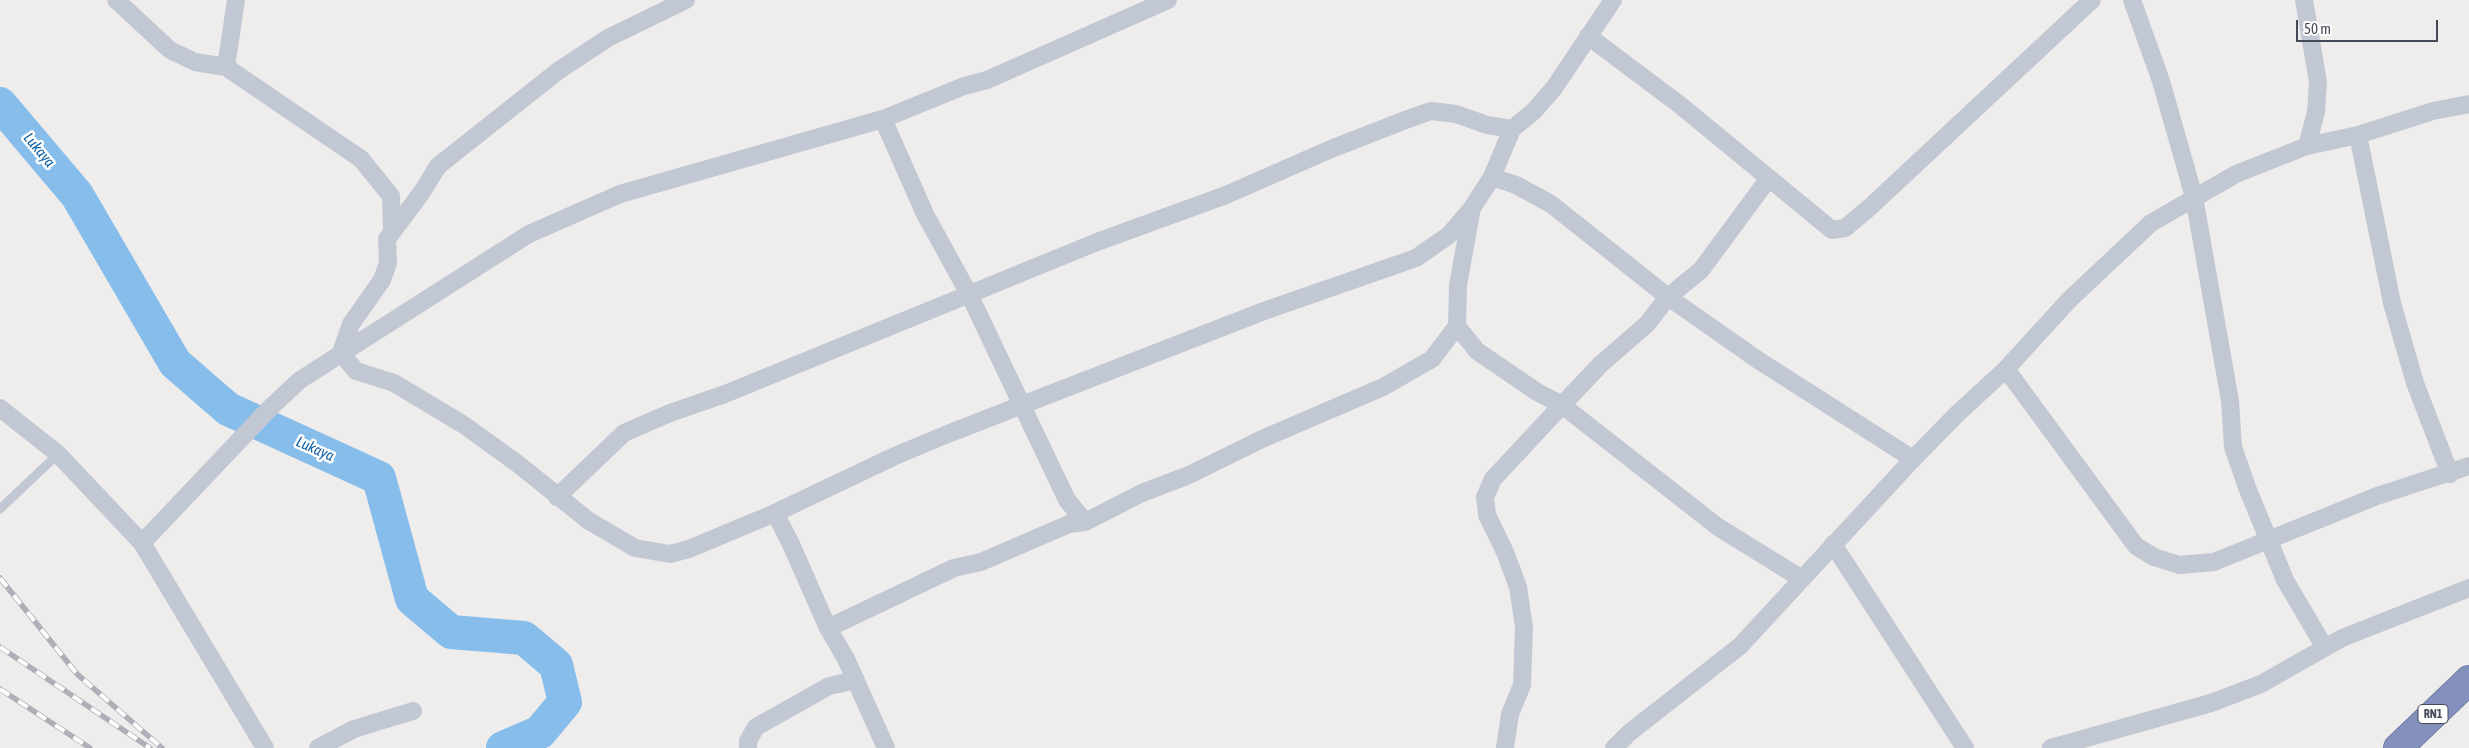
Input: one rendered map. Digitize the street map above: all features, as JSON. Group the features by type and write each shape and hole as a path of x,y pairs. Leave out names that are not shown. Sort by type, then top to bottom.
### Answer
{"highway":[{"name":"RN1","path":"2398,748 2469,680"}],"street":[{"path":"116,0 170,50 196,62 226,66 361,158 391,196 392,230"},
{"path":"226,66 236,0"},
{"path":"341,353 352,324 382,280 388,263 386,239 422,192 438,166 506,110 558,71 608,38 686,0"},
{"path":"142,543 270,408 300,380 529,234 620,194 883,118 964,86 987,80 1168,0"},
{"path":"341,353 356,371 394,383 464,425 518,464 589,521 635,548 670,554 688,549 775,513 895,456 1264,311 1416,258 1449,234 1472,208 1492,177 1512,130 1534,111 1554,88 1613,0"},
{"path":"1588,36 1680,105 1832,230 1845,228 1869,208 2092,0"},
{"path":"2132,0 2160,81 2194,197 2230,400 2233,447 2248,490 2285,580 2325,648"},
{"path":"2304,0 2318,82 2316,112 2307,146"},
{"path":"1614,748 1629,733 1740,646 1913,459 1956,415 2006,370 2069,300 2151,223 2236,174 2307,146 2358,135 2433,111 2469,104"},
{"path":"557,497 624,433 970,296 1097,242 1226,195 1331,149 1431,111 1456,114 1487,125 1512,130"},
{"path":"883,118 925,214 970,296 1067,500 1085,522"},
{"path":"2358,135 2395,312 2415,383 2450,474"},
{"path":"1492,177 1516,185 1551,204 1668,297 1758,360 1913,459"},
{"path":"1506,748 1510,714 1522,685 1524,627 1518,587 1505,552 1487,515 1485,497 1493,480 1601,364 1647,324 1668,297 1701,270 1769,178"},
{"path":"828,628 954,568 981,562 1069,524 1085,522 1142,493 1189,475 1262,439 1383,387 1432,359 1457,326 1458,285 1472,208"},
{"path":"1457,326 1483,356 1538,392 1562,405 1670,487 1718,527 1802,579"},
{"path":"2006,370 2136,546 2154,556 2178,565 2214,562 2377,496 2450,474 2469,466"},
{"path":"0,408 58,454 142,543 265,748"},
{"path":"775,513 828,628 856,680 886,748"},
{"path":"1833,544 1965,748"},
{"path":"2051,748 2212,703 2261,684 2342,638 2469,588"},
{"path":"748,748 748,741 756,727 829,686 856,680"},
{"path":"318,748 354,729 413,711"}],"lane":[{"path":"0,509 58,454"}],"waterway":[{"name":"Lukaya","path":"0,104 77,195 175,363 228,409 379,478 412,599 451,632 524,638 556,665 565,702 540,732 503,748"}],"railway":[{"path":"0,578 77,674 162,748"},
{"path":"0,647 150,748"},
{"path":"0,689 90,748"}]}
